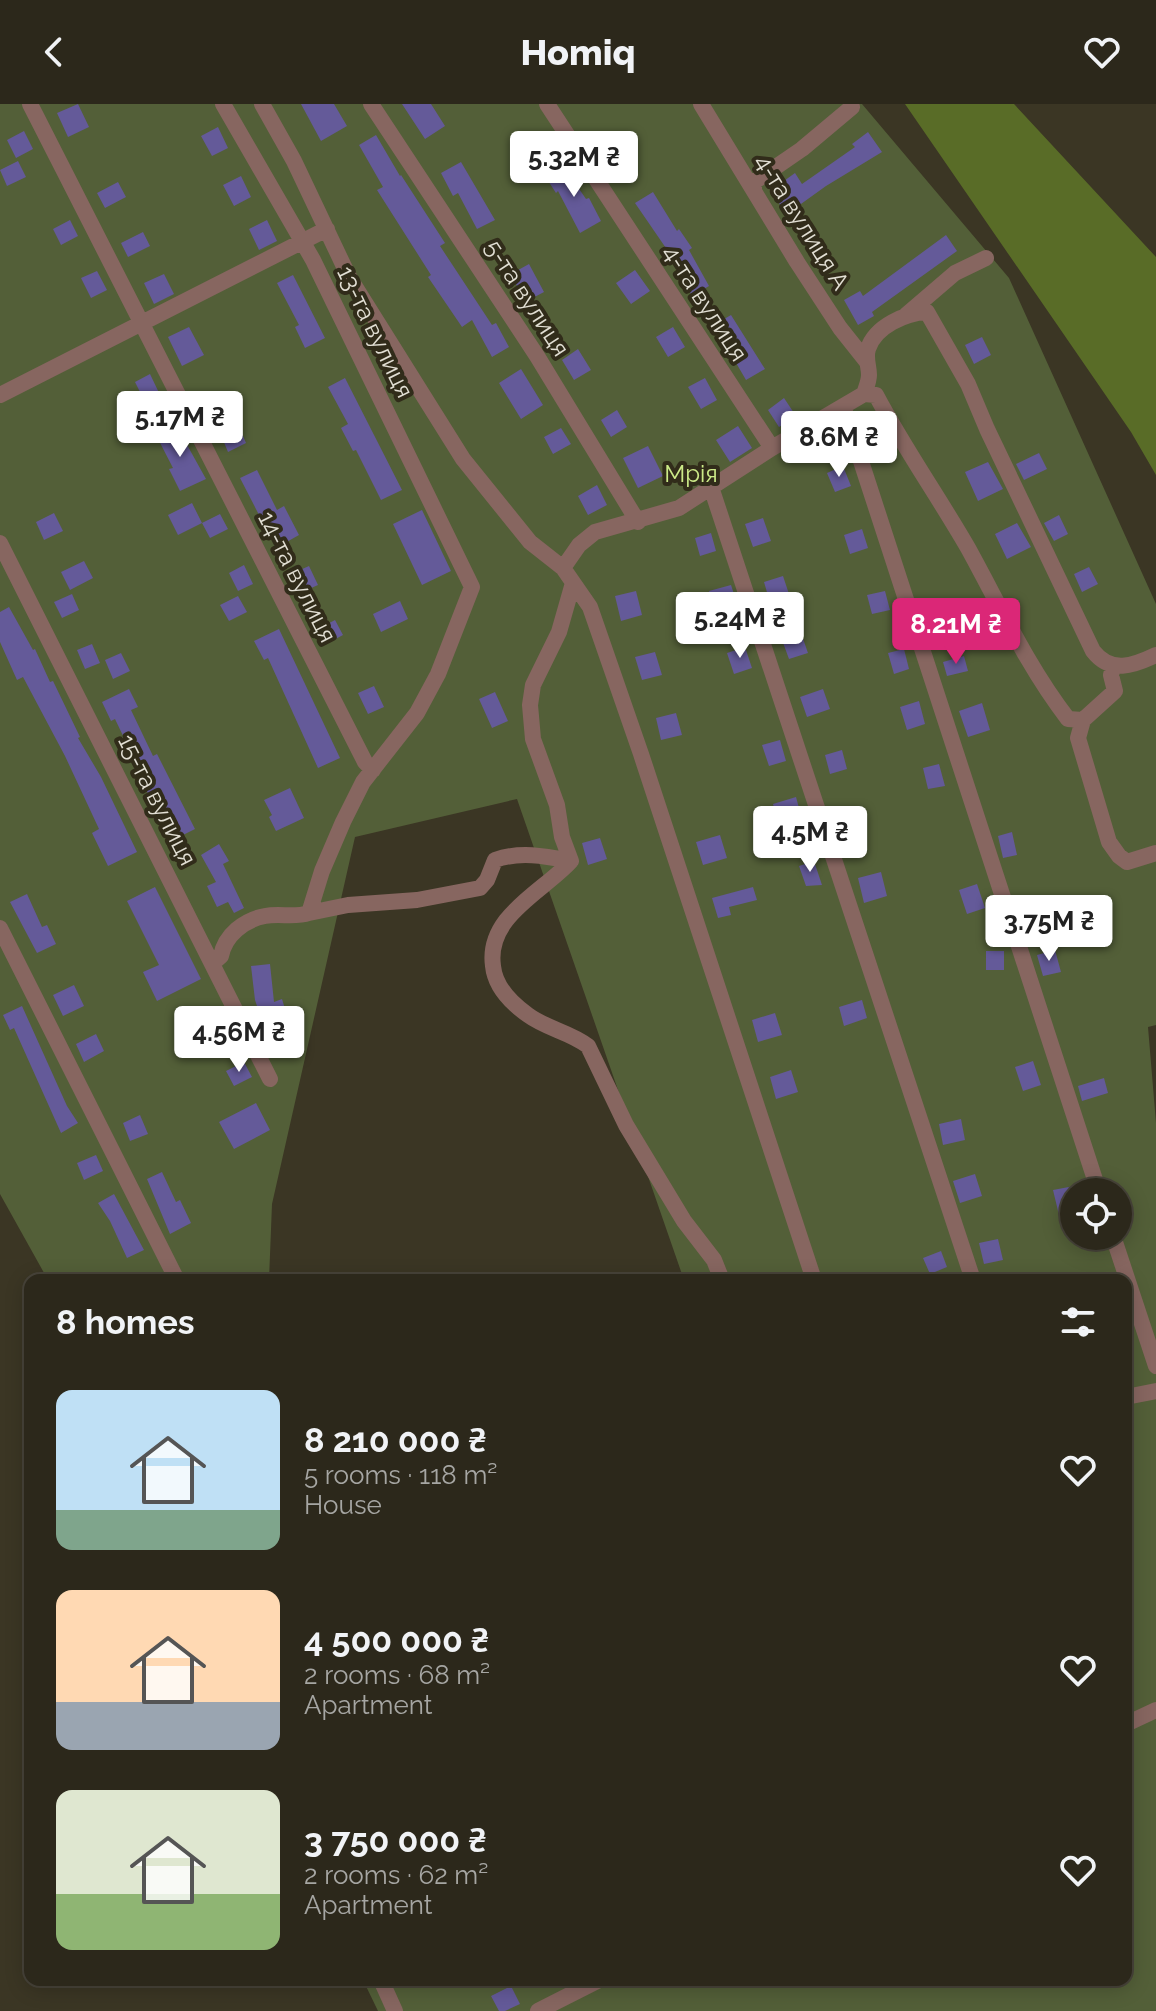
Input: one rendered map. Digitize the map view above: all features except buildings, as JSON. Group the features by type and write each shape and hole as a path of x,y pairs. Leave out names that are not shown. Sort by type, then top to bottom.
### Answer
{"street":[{"name":"14-та вулиця","path":"30,104 365,762 373,770"},
{"name":"13-та вулиця","path":"223,104 302,240 354,340 472,587 438,674 417,713 373,770"},
{"path":"262,104 294,161 349,277 463,459 530,542 563,568 590,607 812,1274"},
{"name":"5-та вулиця","path":"371,104 537,356 638,522"},
{"name":"4-та вулиця","path":"547,104 772,448"},
{"name":"4-та вулиця А","path":"701,104 840,328 867,362"},
{"path":"754,190 754,182 763,174 802,149 852,107"},
{"path":"0,395 327,229"},
{"path":"864,394 869,376 868,346 882,331 906,315 955,273 986,258"},
{"path":"906,315 927,312 939,331 968,384 1093,651 1113,667 1126,667 1156,655"},
{"path":"563,568 579,545 595,532 679,508 843,406 864,394 876,395 905,450 966,545 1007,624 1055,703 1068,719 1083,720"},
{"path":"843,406 1094,1178"},
{"path":"711,487 971,1274"},
{"name":"15-та вулиця","path":"0,543 270,1079"},
{"path":"571,861 562,837 557,805 533,739 530,705 533,685 559,632 573,583"},
{"path":"1113,667 1111,675 1115,691 1083,720 1078,738 1109,842 1127,862 1156,853"},
{"path":"309,913 330,849 363,782 373,770"},
{"path":"213,963 221,956 223,945 233,932 267,915 299,917 348,905 417,900 480,888 495,860 506,857 538,854 571,861"},
{"path":"571,861 556,878 533,893 502,924 493,942 494,978 515,1005 530,1017 547,1028 577,1037 588,1046 626,1125 684,1221 714,1260 720,1274"},
{"path":"0,928 174,1274"},
{"path":"1118,1250 1126,1274"},
{"path":"1132,1293 1156,1366"},
{"path":"1132,1396 1156,1391"},
{"path":"1132,1721 1156,1710"},
{"path":"384,1986 395,2011"},
{"path":"538,2011 582,1986"}],"green space":[{"name":"Мрія","path":"0,104 862,104 1009,278 1156,604 1156,1025 1148,1027 1156,1123 1156,2011 378,2011 366,1986 1132,1986 1132,1274 682,1274 517,799 355,837 272,1204 269,1274 45,1274 0,1194"},
{"path":"905,104 1014,104 1156,257 1156,475 1131,432"}]}
